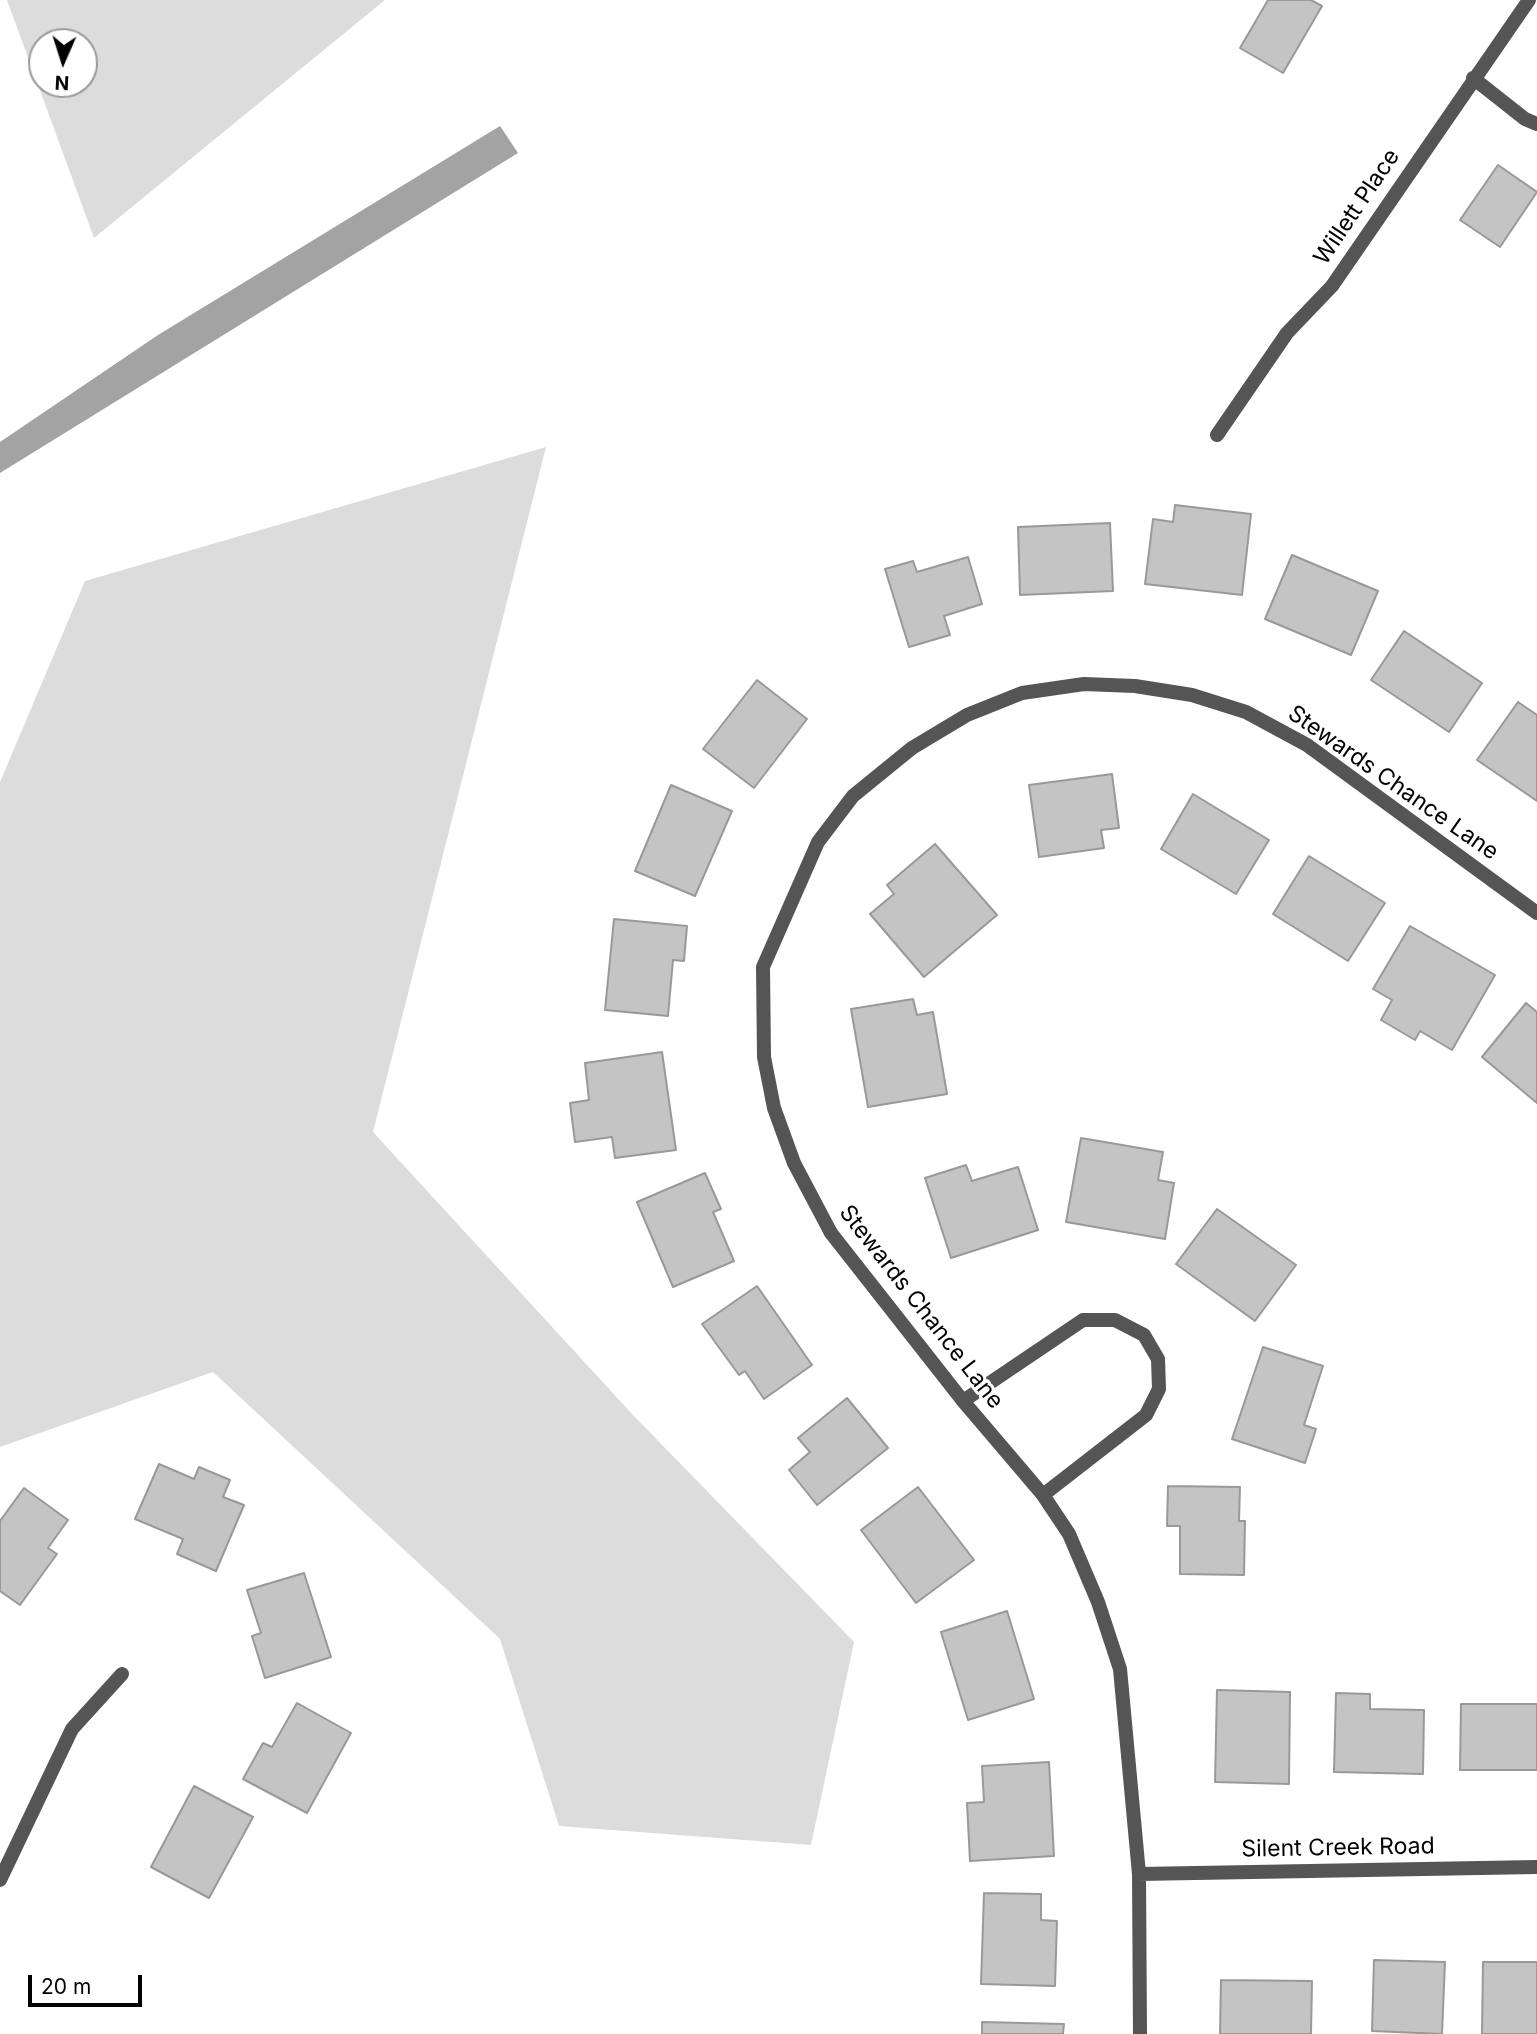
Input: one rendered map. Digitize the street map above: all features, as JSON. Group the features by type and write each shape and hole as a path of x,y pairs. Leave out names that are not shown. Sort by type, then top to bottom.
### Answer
{"street":[{"name":"Willett Place","path":"1217,435 1287,333 1332,286 1529,0"},
{"path":"1473,78 1525,119 1537,124"},
{"name":"Stewards Chance Lane","path":"1140,2034 1139,1874 1120,1670 1098,1602 1069,1534 1043,1495 963,1401 831,1233 794,1163 774,1108 764,1057 763,967 818,842 853,796 912,748 967,715 1022,693 1084,684 1135,687 1192,695 1246,712 1307,745 1537,913"},
{"path":"963,1401 1083,1320 1115,1320 1144,1335 1158,1359 1159,1389 1146,1415 1043,1495"},
{"path":"0,1880 72,1729 122,1674"},
{"name":"Silent Creek Road","path":"1139,1874 1537,1867"}],"shaded area":[{"path":"7,0 385,0 94,238 43,98 98,98 98,28 28,28 28,57"},
{"path":"500,126 518,153 0,473 0,442 158,335"},
{"path":"546,447 373,1132 633,1415 854,1642 811,1845 559,1826 500,1639 213,1372 0,1447 0,782 85,581"}],"building":[{"path":"1268,0 1311,0 1322,6 1283,73 1240,48"},
{"path":"1498,165 1537,192 1500,247 1460,220"},
{"path":"1175,505 1251,514 1242,595 1145,584 1153,519 1173,522"},
{"path":"1110,523 1113,591 1020,595 1018,527"},
{"path":"1292,555 1378,591 1351,655 1265,619"},
{"path":"968,557 982,604 944,616 950,635 909,647 885,569 913,561 917,572"},
{"path":"1404,631 1482,683 1449,732 1371,680"},
{"path":"757,680 807,719 754,788 703,749"},
{"path":"1518,702 1537,715 1537,801 1477,760"},
{"path":"1112,774 1119,828 1101,830 1104,848 1039,857 1029,785"},
{"path":"671,785 732,811 695,896 635,871"},
{"path":"1193,794 1269,840 1236,894 1161,849"},
{"path":"935,844 997,915 924,977 870,914 894,894 887,885"},
{"path":"1309,856 1385,903 1348,961 1273,914"},
{"path":"614,919 687,926 684,961 673,960 668,1016 605,1010"},
{"path":"1410,926 1495,975 1452,1050 1420,1031 1415,1040 1381,1020 1392,1000 1373,989"},
{"path":"913,999 917,1015 933,1012 947,1094 868,1107 851,1009"},
{"path":"1526,1003 1537,1012 1537,1103 1482,1057"},
{"path":"662,1052 676,1150 615,1158 612,1137 575,1142 570,1103 589,1100 585,1063"},
{"path":"1081,1138 1163,1152 1158,1180 1174,1183 1165,1239 1066,1222"},
{"path":"966,1165 972,1181 1018,1167 1038,1230 951,1258 925,1178"},
{"path":"705,1173 721,1209 713,1212 734,1261 673,1287 637,1202"},
{"path":"1217,1209 1296,1265 1255,1321 1176,1264"},
{"path":"757,1286 812,1365 764,1399 745,1371 739,1375 702,1324"},
{"path":"1263,1347 1323,1366 1304,1425 1316,1429 1305,1463 1232,1439"},
{"path":"847,1398 888,1448 817,1505 789,1470 810,1452 798,1438"},
{"path":"159,1464 194,1479 199,1467 230,1480 223,1497 244,1505 216,1571 177,1554 183,1539 135,1519"},
{"path":"1168,1486 1240,1487 1239,1521 1245,1521 1244,1575 1180,1574 1180,1526 1167,1526"},
{"path":"918,1487 974,1560 916,1603 861,1530"},
{"path":"24,1488 68,1520 48,1548 57,1554 20,1605 0,1591 0,1521"},
{"path":"304,1573 331,1657 265,1678 252,1636 261,1633 247,1590"},
{"path":"1007,1611 1034,1699 968,1720 941,1632"},
{"path":"1217,1690 1290,1692 1289,1784 1215,1782"},
{"path":"1336,1693 1370,1694 1370,1709 1424,1710 1423,1774 1334,1772"},
{"path":"297,1703 351,1733 307,1813 243,1779 263,1743 272,1747"},
{"path":"1461,1704 1537,1704 1537,1770 1460,1770"},
{"path":"1049,1762 1054,1856 970,1861 967,1803 984,1802 982,1766"},
{"path":"194,1786 253,1817 209,1898 151,1867"},
{"path":"984,1893 1041,1894 1041,1920 1057,1921 1055,1986 981,1984"},
{"path":"1374,1960 1445,1962 1442,2034 1372,2031"},
{"path":"1483,1962 1537,1962 1537,2034 1482,2034"},
{"path":"1221,1980 1312,1981 1311,2034 1220,2034"},
{"path":"982,2022 1064,2024 1063,2034 982,2034"}]}
